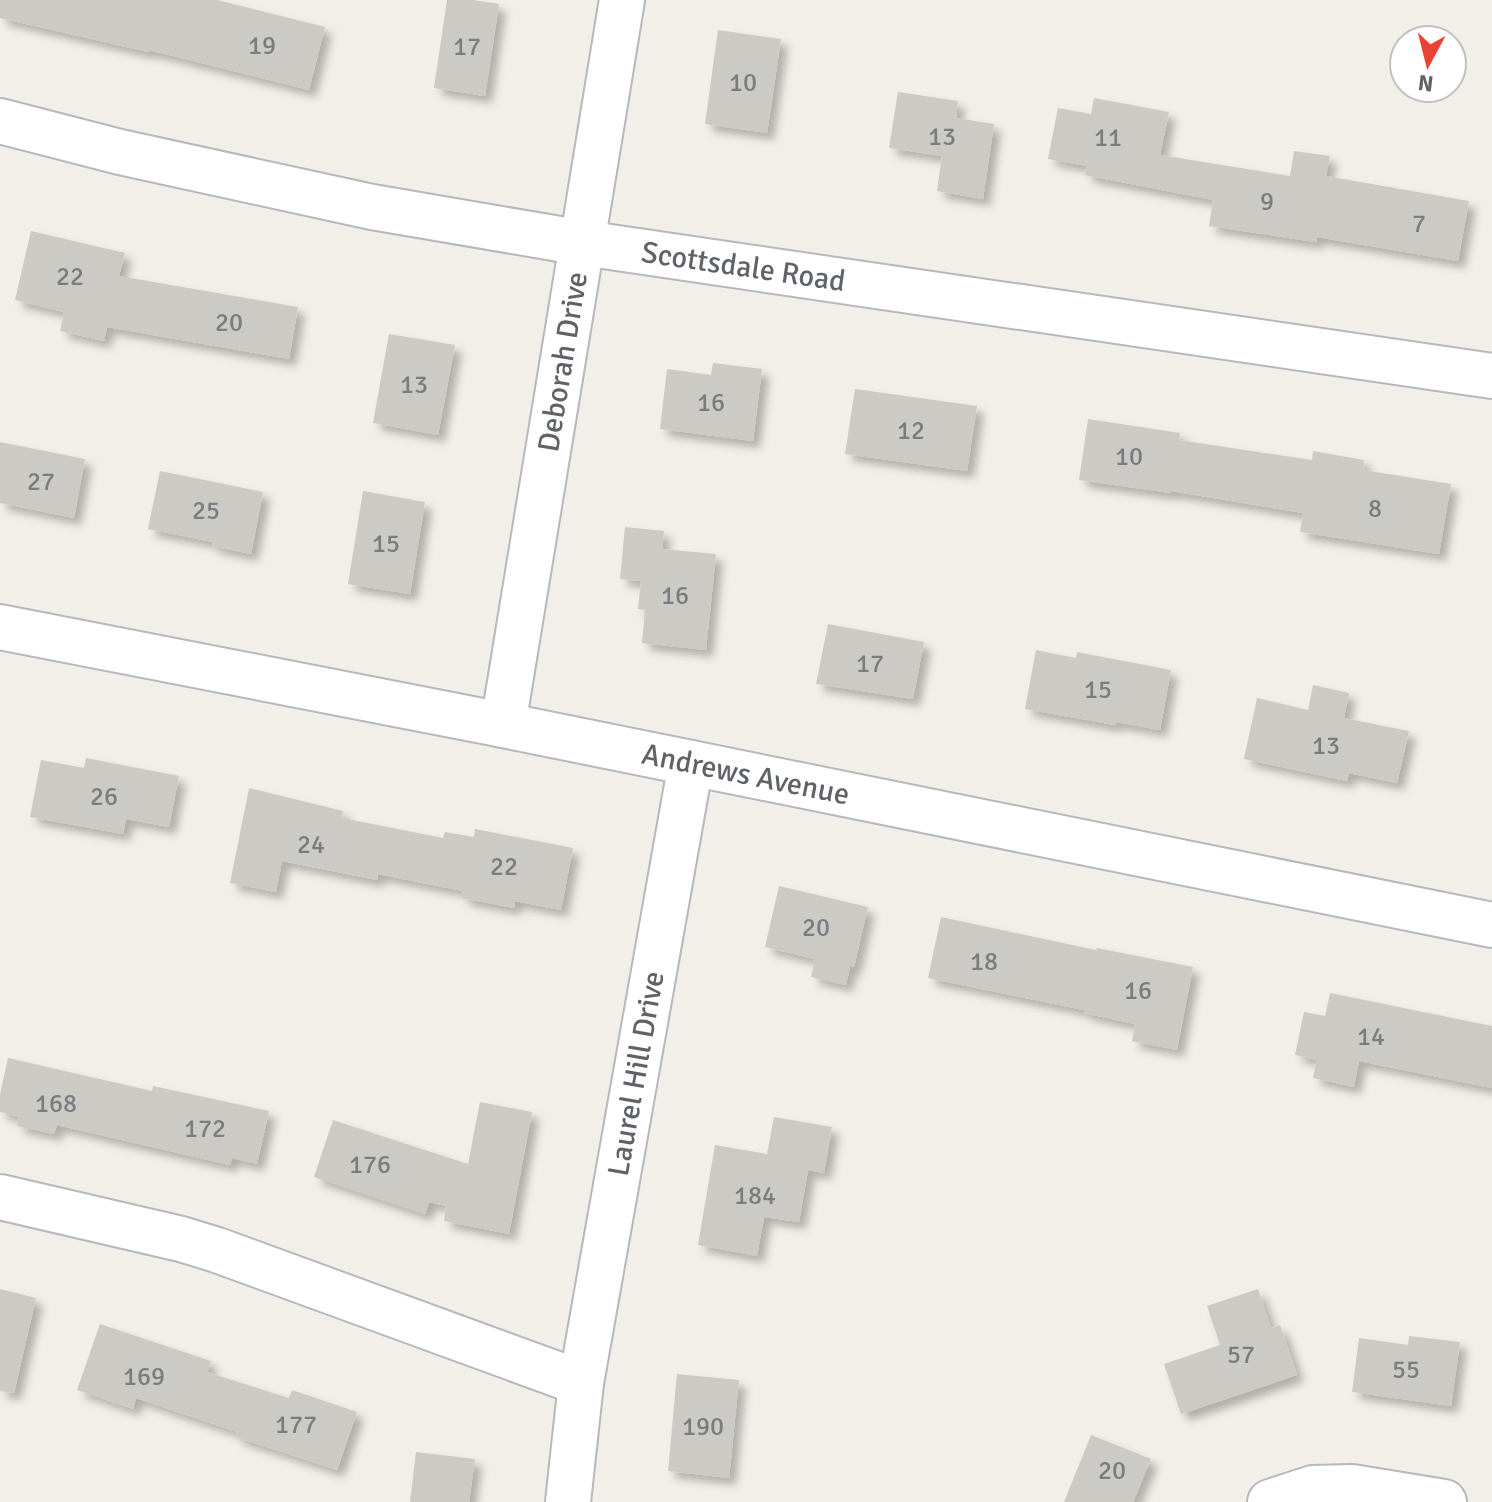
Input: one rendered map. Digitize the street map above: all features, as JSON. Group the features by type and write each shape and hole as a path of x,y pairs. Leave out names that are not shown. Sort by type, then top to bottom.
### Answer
{"street":[{"name":"Deborah Drive","path":"503,725 622,0"},
{"name":"Scottsdale Road","path":"0,121 120,152 372,207 583,243 1492,376"},
{"name":"Andrews Avenue","path":"0,627 503,725 1492,925"},
{"name":"Laurel Hill Drive","path":"568,1502 581,1383 691,763"},
{"path":"0,1197 181,1239 241,1257 581,1383"},
{"path":"1270,1502 1313,1488 1352,1487 1444,1502"}],"building":[{"path":"0,0 217,0 325,27 309,90 149,50 0,18"},
{"path":"447,0 499,4 485,96 434,88"},
{"path":"718,30 781,39 767,133 705,124"},
{"path":"898,92 958,101 956,118 994,124 983,199 937,191 942,156 889,148"},
{"path":"1094,98 1169,112 1160,155 1290,176 1294,151 1330,156 1326,176 1469,201 1458,261 1317,237 1316,242 1209,226 1213,200 1085,175 1087,166 1048,159 1058,108 1091,114"},
{"path":"31,231 125,253 119,276 298,307 289,359 107,327 104,341 60,331 64,312 15,300"},
{"path":"389,334 455,345 438,435 373,423"},
{"path":"713,363 762,369 753,441 660,429 667,369 711,375"},
{"path":"855,389 977,406 967,471 845,454"},
{"path":"1088,419 1180,433 1179,440 1312,460 1313,451 1364,460 1363,470 1451,484 1439,554 1300,532 1303,513 1171,491 1079,480"},
{"path":"0,442 85,459 74,518 0,503"},
{"path":"160,471 263,492 251,554 212,546 213,542 148,529"},
{"path":"363,491 425,502 410,594 348,584"},
{"path":"625,527 664,531 662,549 716,554 706,650 642,643 645,610 638,609 641,581 620,579"},
{"path":"828,624 924,642 913,699 816,684"},
{"path":"1036,650 1076,658 1077,652 1171,670 1160,730 1025,709"},
{"path":"1313,685 1349,693 1344,718 1409,731 1397,783 1349,773 1347,781 1244,759 1257,698 1308,710"},
{"path":"86,758 179,776 169,827 126,819 123,834 30,817 41,760 84,768"},
{"path":"249,788 343,811 342,818 443,838 445,832 474,837 475,829 573,848 561,910 515,901 514,908 462,898 463,891 378,874 377,880 282,861 276,892 230,883"},
{"path":"779,886 868,907 854,967 850,967 846,985 811,977 815,959 765,947"},
{"path":"941,917 1193,967 1177,1050 1132,1041 1135,1024 1084,1013 1084,1010 928,978"},
{"path":"1330,993 1492,1026 1492,1088 1359,1061 1354,1087 1313,1078 1317,1060 1295,1055 1304,1012 1325,1016"},
{"path":"8,1058 152,1091 153,1086 269,1111 257,1164 232,1158 230,1165 57,1125 54,1134 17,1126 19,1117 0,1112 0,1094"},
{"path":"480,1102 532,1112 509,1234 444,1221 446,1206 429,1202 425,1214 314,1177 333,1120 468,1164"},
{"path":"774,1117 832,1127 824,1173 808,1170 799,1222 764,1217 757,1256 698,1245 715,1145 767,1154"},
{"path":"0,1289 36,1298 14,1393 0,1391"},
{"path":"1258,1289 1271,1328 1280,1325 1297,1375 1181,1414 1164,1364 1220,1345 1207,1306"},
{"path":"100,1324 211,1361 207,1372 289,1398 292,1390 357,1412 337,1470 236,1437 237,1432 136,1398 133,1409 77,1390"},
{"path":"1409,1336 1460,1342 1451,1406 1352,1392 1359,1338 1408,1345"},
{"path":"677,1374 739,1380 729,1478 668,1471"},
{"path":"1091,1435 1151,1459 1133,1502 1064,1502"},
{"path":"416,1452 475,1459 469,1502 410,1502"}]}
